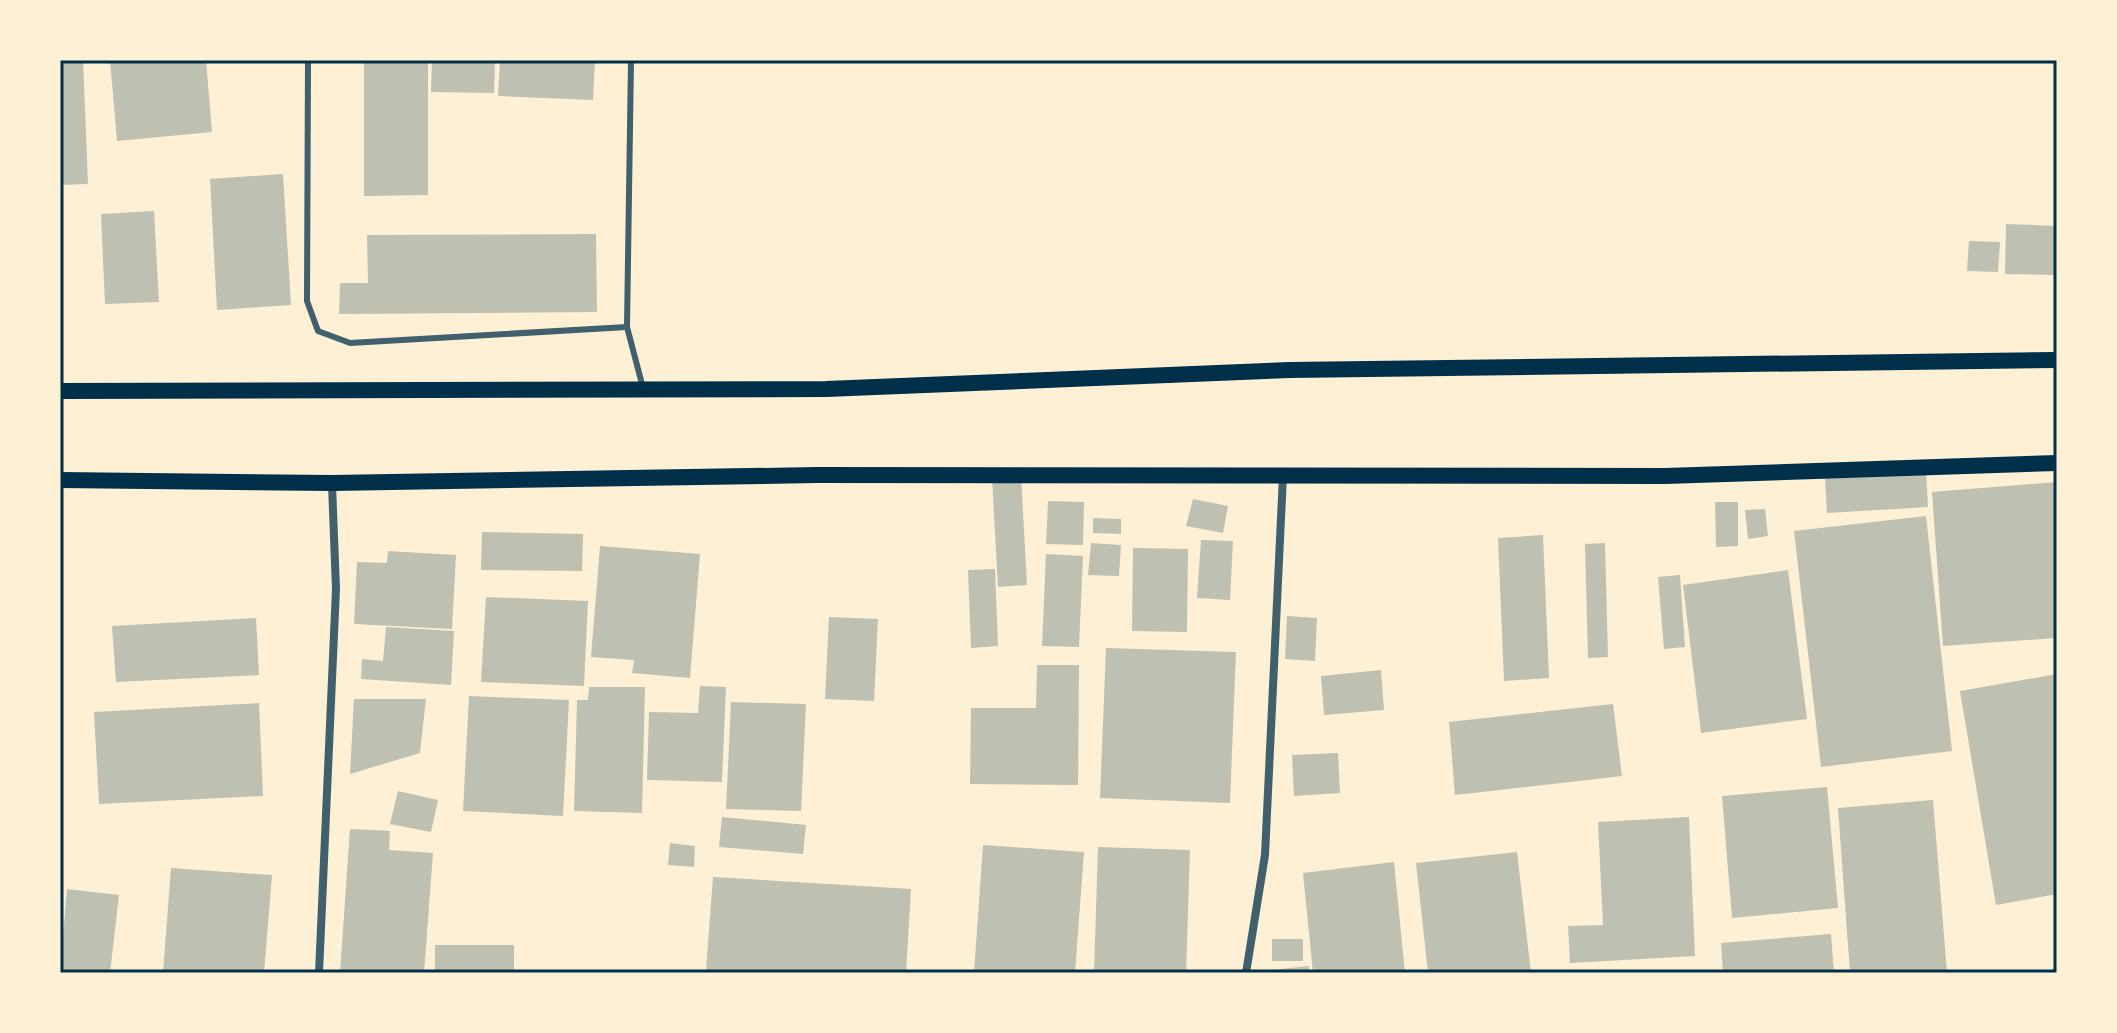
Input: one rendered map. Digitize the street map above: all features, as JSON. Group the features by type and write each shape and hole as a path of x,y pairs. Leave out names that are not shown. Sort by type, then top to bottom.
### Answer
{"main road":[{"path":"60,391 826,389 1290,370 2057,360"},
{"path":"60,480 332,483 817,475 1665,476 2057,463"}],"street":[{"path":"1246,973 1265,855 1283,474"},
{"path":"319,973 336,589 332,483"}],"lane":[{"path":"308,60 307,301 318,331 350,343 627,327"},
{"path":"631,60 627,327 643,388"}],"building":[{"path":"60,60 83,60 88,184 60,185"},
{"path":"110,60 206,60 212,132 117,141"},
{"path":"364,60 428,60 428,195 364,196"},
{"path":"432,60 495,60 494,93 431,92"},
{"path":"500,60 595,60 593,100 498,96"},
{"path":"283,174 291,305 217,310 210,179"},
{"path":"154,211 159,302 105,304 101,214"},
{"path":"2006,224 2057,226 2055,275 2005,274"},
{"path":"596,234 597,312 339,314 340,283 368,283 367,235"},
{"path":"1969,241 2000,242 1998,272 1967,271"},
{"path":"1926,471 1928,507 1827,513 1825,478"},
{"path":"1021,475 1027,585 998,587 992,478"},
{"path":"2057,482 2057,638 1943,646 1932,492"},
{"path":"1193,499 1228,506 1223,533 1186,526"},
{"path":"1048,501 1084,502 1083,545 1046,544"},
{"path":"1715,502 1738,502 1738,546 1716,547"},
{"path":"1765,509 1768,536 1748,539 1745,510"},
{"path":"1926,516 1952,751 1821,767 1794,531"},
{"path":"1093,518 1121,519 1121,534 1093,533"},
{"path":"482,532 583,534 582,571 481,570"},
{"path":"1543,535 1549,678 1504,681 1498,538"},
{"path":"1201,540 1233,541 1230,600 1197,598"},
{"path":"1091,543 1121,545 1119,576 1088,575"},
{"path":"1605,543 1608,657 1588,658 1585,544"},
{"path":"600,546 700,554 690,678 632,673 634,660 591,657"},
{"path":"1133,548 1188,549 1187,632 1132,631"},
{"path":"388,551 456,555 452,629 354,624 357,562 387,563"},
{"path":"1046,554 1083,556 1079,647 1042,646"},
{"path":"995,569 998,646 971,648 968,570"},
{"path":"1788,570 1807,719 1701,733 1683,585"},
{"path":"1680,575 1685,647 1664,649 1658,577"},
{"path":"486,597 588,601 584,686 481,682"},
{"path":"1287,616 1317,618 1315,661 1285,659"},
{"path":"829,617 878,619 874,701 825,699"},
{"path":"256,618 259,675 116,682 112,626"},
{"path":"386,627 454,631 451,685 361,679 362,659 383,661"},
{"path":"1106,648 1236,652 1230,803 1100,798"},
{"path":"1037,665 1079,665 1078,785 970,784 971,708 1036,708"},
{"path":"1381,670 1384,710 1324,715 1321,676"},
{"path":"2057,674 2057,894 1996,905 1960,691"},
{"path":"700,686 726,687 722,782 647,780 649,712 698,713"},
{"path":"589,687 645,687 642,813 574,811 577,700 588,700"},
{"path":"469,696 569,700 563,816 463,811"},
{"path":"354,699 426,699 420,753 350,774"},
{"path":"731,702 806,704 801,811 726,809"},
{"path":"259,703 263,796 99,804 94,712"},
{"path":"1613,704 1622,776 1455,795 1449,722"},
{"path":"1338,753 1340,793 1294,796 1292,755"},
{"path":"1827,787 1838,908 1732,918 1722,796"},
{"path":"398,791 438,800 431,832 390,824"},
{"path":"1933,800 1947,973 1850,973 1838,808"},
{"path":"722,817 806,825 803,854 719,847"},
{"path":"1689,817 1695,956 1570,963 1568,926 1603,925 1598,822"},
{"path":"350,829 390,831 389,850 433,853 424,973 340,973"},
{"path":"670,843 695,846 694,867 668,865"},
{"path":"983,845 1084,852 1075,973 974,973"},
{"path":"1098,847 1190,850 1186,973 1094,973"},
{"path":"1517,852 1531,973 1428,973 1416,863"},
{"path":"1394,862 1405,973 1313,973 1303,873"},
{"path":"171,868 272,875 264,973 163,973"},
{"path":"713,877 911,889 906,973 706,970"},
{"path":"67,889 119,895 110,973 60,973"},
{"path":"1831,934 1834,973 1723,973 1721,943"},
{"path":"1272,939 1303,939 1303,961 1272,961"},
{"path":"435,945 514,945 514,973 435,973"},
{"path":"1309,966 1309,973 1272,973 1272,970"}]}
